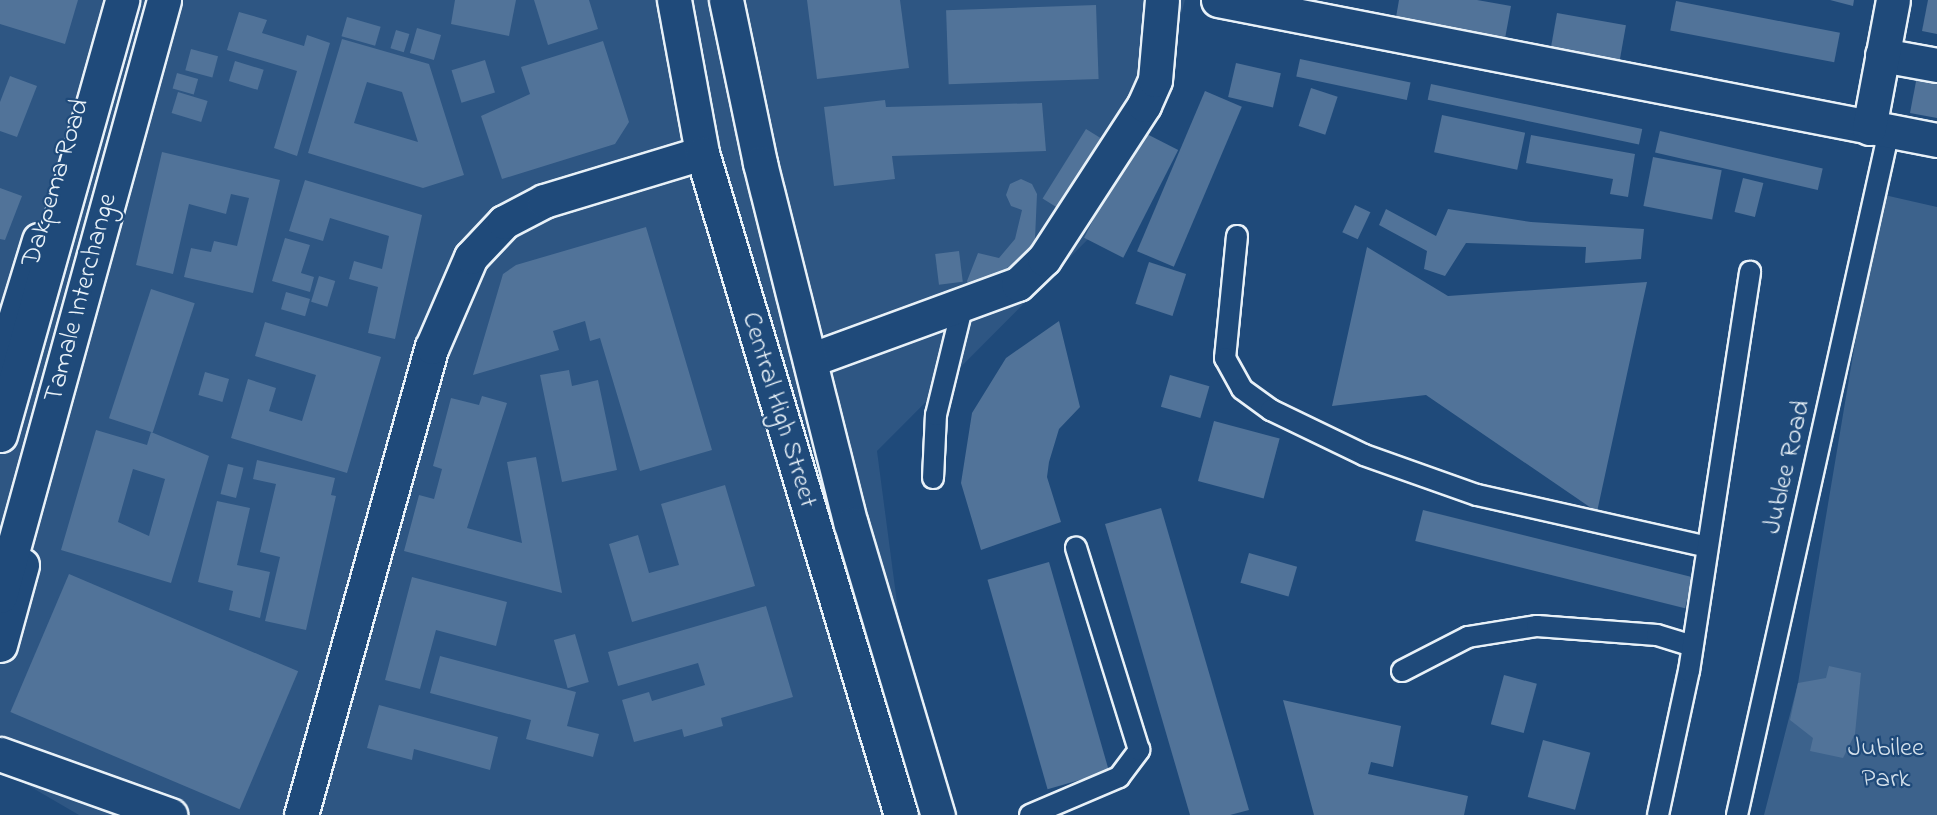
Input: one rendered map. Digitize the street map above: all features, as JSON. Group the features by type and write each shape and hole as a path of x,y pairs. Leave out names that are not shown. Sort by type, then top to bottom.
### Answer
{"main road":[{"name":"Dakpema Road","path":"0,367 112,0"},
{"name":"Tamale Interchange","path":"0,435 122,0"},
{"name":"Tamale Interchange","path":"0,596 164,0"},
{"path":"0,645 179,0"},
{"name":"Central High Street","path":"674,0 702,153 901,815"},
{"name":"Central High Street","path":"726,0 760,163 851,524 938,815"},
{"path":"810,360 962,308 1018,284 1067,229 1128,134 1155,80 1162,0"},
{"path":"1218,0 1937,140"},
{"path":"1879,130 1882,55 1893,0"},
{"path":"1882,55 1937,64"},
{"path":"301,815 432,347 471,257 504,222 544,201 702,153"},
{"path":"0,754 170,815"}],"lane":[{"name":"Jublee Road","path":"1737,815 1879,130"},
{"path":"1237,236 1225,358 1242,389 1271,410 1364,455 1478,495 1707,547"},
{"path":"1658,815 1692,646 1750,272"},
{"path":"933,478 936,415 962,308"},
{"path":"1030,815 1119,777 1133,765 1138,750 1076,548"},
{"path":"1402,671 1468,637 1537,626 1657,635 1692,646"}],"shaded area":[{"path":"0,0 1185,0 1131,196 877,451 925,815 79,815 0,769"}],"green space":[{"name":"Jubilee Park","path":"1880,194 1937,207 1937,815 1764,815 1798,683"}],"building":[{"path":"0,0 78,0 65,44 0,24"},
{"path":"455,0 516,0 509,36 451,24"},
{"path":"534,0 589,0 598,29 548,45"},
{"path":"807,0 900,0 909,68 817,79"},
{"path":"1399,0 1477,0 1511,6 1504,44 1395,23"},
{"path":"1830,0 1854,0 1853,6"},
{"path":"1928,0 1937,0 1937,34 1922,31"},
{"path":"1676,1 1840,33 1834,62 1670,30"},
{"path":"1096,5 1099,79 949,84 946,10"},
{"path":"239,12 267,20 262,33 304,46 307,35 330,43 297,156 274,148 297,71 227,50"},
{"path":"1557,13 1626,25 1620,61 1551,48"},
{"path":"347,17 381,27 375,46 341,36"},
{"path":"417,28 441,35 434,60 410,53"},
{"path":"396,30 409,34 404,52 390,48"},
{"path":"342,39 429,64 464,175 423,188 308,153","holes":["367,82 402,92 418,142 354,123"]},
{"path":"603,41 629,122 615,144 502,179 481,116 530,94 521,67"},
{"path":"191,49 218,56 212,77 185,70"},
{"path":"1300,59 1411,82 1407,100 1296,77"},
{"path":"485,60 495,93 461,103 452,70"},
{"path":"235,61 264,70 258,90 229,81"},
{"path":"1236,63 1281,73 1273,107 1228,97"},
{"path":"177,73 198,79 194,94 173,88"},
{"path":"10,76 37,86 17,137 0,131 0,102"},
{"path":"1917,76 1937,80 1937,118 1910,113"},
{"path":"1431,84 1642,129 1639,145 1428,100"},
{"path":"1311,88 1338,97 1325,135 1299,126"},
{"path":"1205,91 1242,107 1174,267 1137,251"},
{"path":"178,92 208,101 201,122 172,113"},
{"path":"885,100 886,107 1042,103 1046,151 892,156 895,179 834,186 824,107"},
{"path":"1442,115 1525,133 1517,170 1434,152"},
{"path":"1086,129 1102,139 1059,209 1043,199"},
{"path":"1139,130 1178,150 1123,258 1084,238"},
{"path":"1660,131 1823,169 1818,190 1655,152"},
{"path":"1531,135 1635,154 1628,197 1610,194 1613,179 1526,163"},
{"path":"162,152 280,180 253,293 184,277 191,248 211,252 214,241 237,246 249,198 231,194 226,214 189,204 173,274 136,265"},
{"path":"1653,157 1722,170 1712,219 1643,206"},
{"path":"1743,178 1763,183 1755,217 1735,212"},
{"path":"1021,179 1032,184 1037,194 1035,239 1015,273 971,294 967,281 978,253 999,258 1015,239 1022,210 1011,206 1006,195 1010,184"},
{"path":"305,180 422,215 395,339 368,333 378,287 349,279 354,261 382,269 389,236 330,218 323,241 289,231"},
{"path":"0,188 22,196 5,240 0,239"},
{"path":"1355,205 1370,212 1358,239 1342,232"},
{"path":"1386,209 1436,236 1448,209 1531,222 1644,229 1641,259 1585,263 1586,247 1466,243 1445,276 1424,269 1427,251 1379,225"},
{"path":"646,227 712,450 640,471 600,338 590,341 585,321 553,331 559,350 473,375 503,274 516,265"},
{"path":"285,238 310,245 301,273 314,277 310,292 272,281"},
{"path":"1367,247 1448,296 1647,282 1597,512 1426,395 1332,406"},
{"path":"959,251 963,282 939,285 935,254"},
{"path":"1149,262 1186,274 1172,316 1135,304"},
{"path":"319,276 335,281 327,307 311,302"},
{"path":"151,289 195,303 153,433 109,418"},
{"path":"286,292 310,299 305,316 281,309"},
{"path":"1059,321 1080,407 1059,429 1049,462 1047,477 1061,522 981,550 961,483 972,413 1006,358"},
{"path":"265,322 381,357 347,473 231,438 248,379 276,388 269,411 302,421 316,375 255,356"},
{"path":"569,370 572,386 598,380 617,470 562,482 540,375"},
{"path":"205,372 229,379 222,402 198,395"},
{"path":"1170,375 1209,386 1200,418 1161,407"},
{"path":"482,396 507,403 467,528 522,543 507,462 536,457 562,593 404,551 419,495 434,499 442,469 433,466 451,398 479,405"},
{"path":"1214,421 1280,439 1264,498 1198,481"},
{"path":"96,430 147,445 151,432 209,456 171,583 61,550","holes":["133,469 165,479 149,536 118,522"]},
{"path":"257,460 335,478 331,495 336,496 306,630 265,621 280,557 260,552 276,484 253,479"},
{"path":"228,464 244,468 236,498 221,494"},
{"path":"725,485 755,586 632,622 609,544 638,535 649,573 679,565 661,504"},
{"path":"217,501 250,508 237,565 270,572 260,618 229,610 233,591 198,582"},
{"path":"1161,508 1249,810 1230,815 1190,815 1105,524"},
{"path":"1423,510 1693,577 1685,608 1415,541"},
{"path":"1249,553 1297,567 1289,597 1240,583"},
{"path":"1049,562 1109,772 1048,789 987,580"},
{"path":"69,574 298,671 240,809 10,712"},
{"path":"412,577 507,602 496,646 436,630 420,689 385,680"},
{"path":"766,606 793,697 721,718 723,726 684,737 682,729 634,742 622,700 649,692 652,701 705,685 698,663 618,686 608,652"},
{"path":"575,634 589,682 568,688 554,640"},
{"path":"440,656 576,692 567,726 599,734 593,757 526,739 531,720 430,693"},
{"path":"1829,666 1861,673 1855,734 1843,758 1810,751 1813,738 1790,720 1798,683 1826,678"},
{"path":"1504,675 1537,684 1524,733 1491,724"},
{"path":"1283,700 1401,726 1393,767 1371,762 1368,774 1468,796 1464,815 1314,815"},
{"path":"379,705 498,737 490,770 414,749 412,760 367,748"},
{"path":"1543,740 1590,753 1575,810 1528,797"}]}
